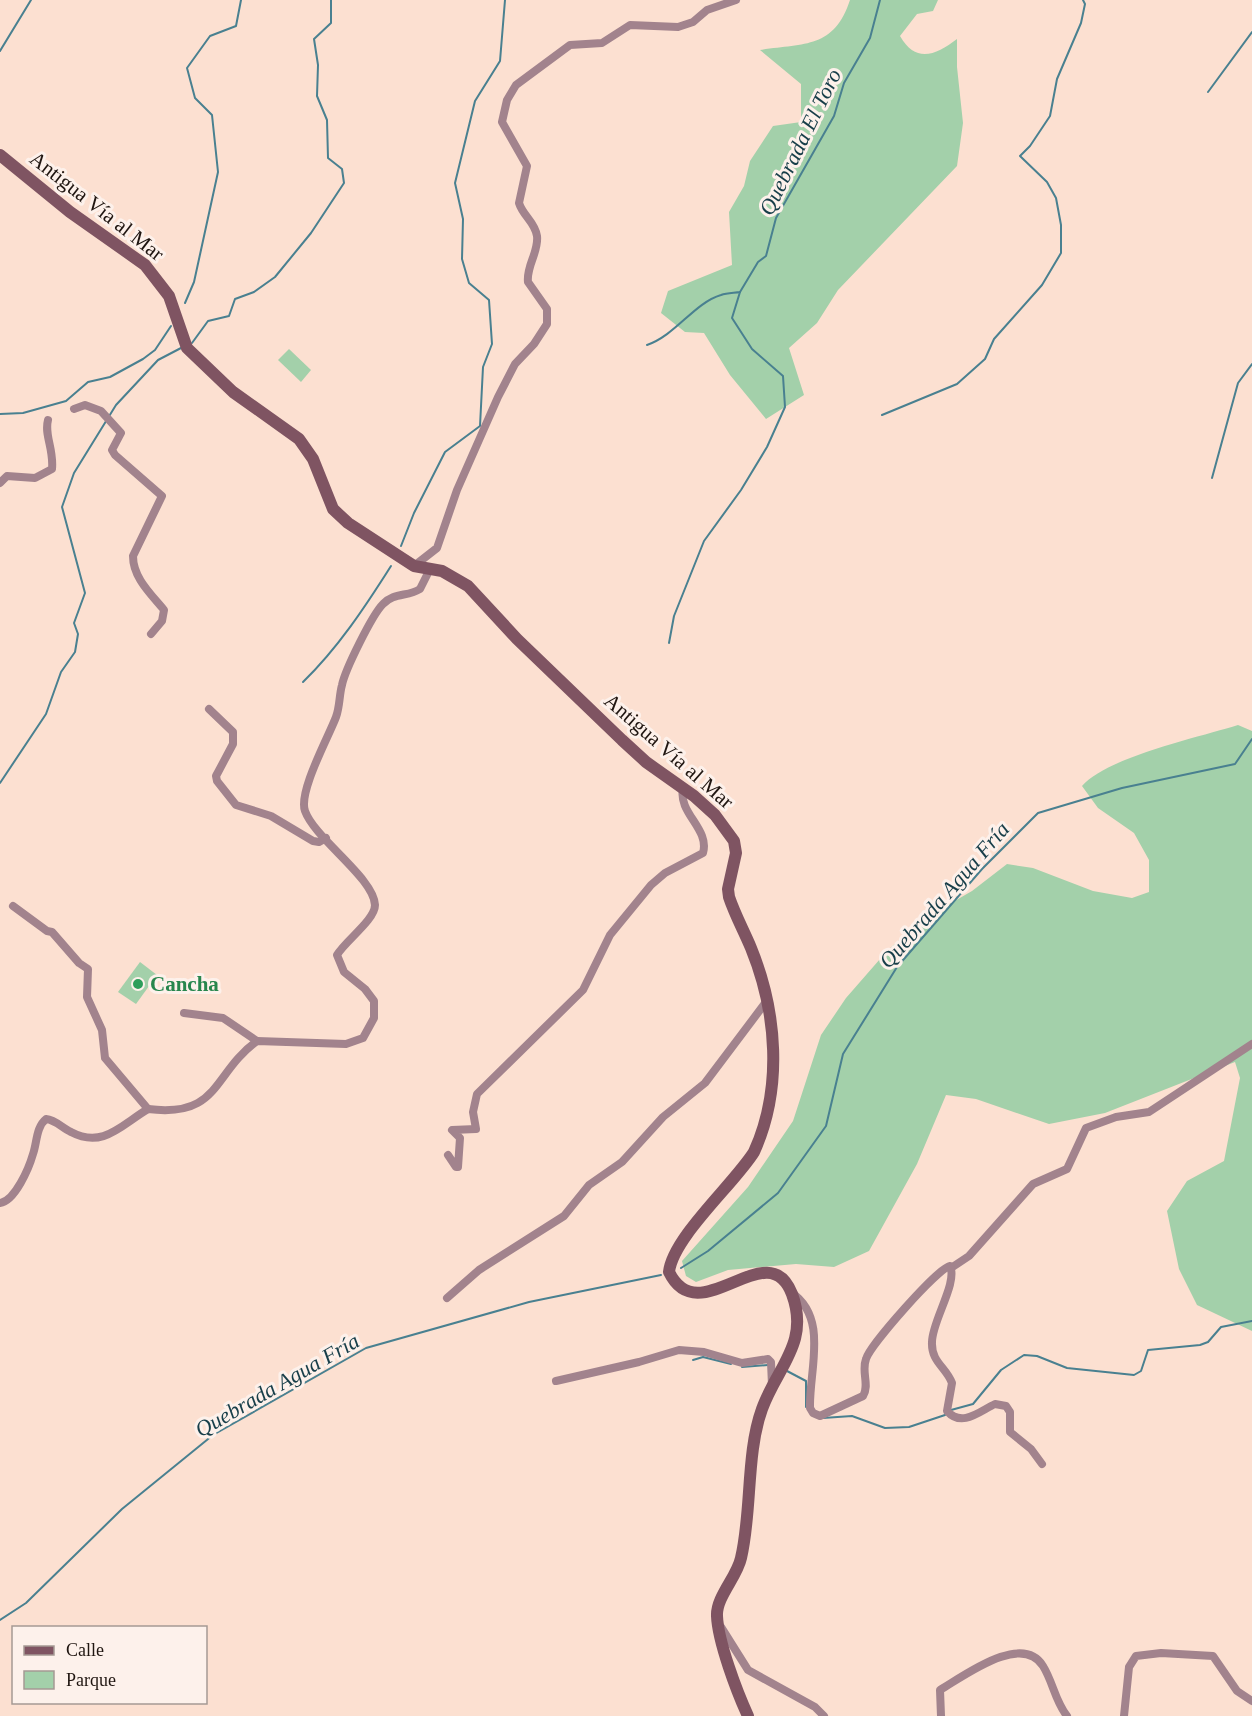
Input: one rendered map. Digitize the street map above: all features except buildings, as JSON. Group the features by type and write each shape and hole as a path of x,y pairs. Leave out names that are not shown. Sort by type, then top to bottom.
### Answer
{"main road":[{"name":"Antigua Vía al Mar","path":"0,156 70,212 145,266 169,296 187,348 233,392 299,440 313,459 333,509 348,523 414,566 442,572 468,586 517,639 622,740 716,815 734,841 736,853 728,889 729,897 751,949 766,1002 775,1056 770,1098 762,1136 746,1165 682,1243 670,1263 669,1272 681,1289 691,1293 713,1291 760,1273 777,1276 791,1291"},
{"path":"748,1716 730,1669 717,1618 718,1608 733,1580 742,1554 761,1411 797,1337 791,1291"}],"street":[{"path":"414,566 436,548 457,490 514,364 534,344 546,324 547,309 528,282 537,236 532,221 521,209 519,203 527,166 502,122 510,95 516,85 570,45 602,43 630,24 678,27 693,22 707,10 735,0"},
{"path":"74,410 85,405 101,411 121,432 112,450 115,455 162,496 149,528 133,556 133,567 140,581 164,610 162,621 151,634"},
{"path":"0,483 7,476 36,478 52,469 54,454 45,430 48,420"},
{"path":"184,1013 223,1018 257,1041 352,1044 368,1032 374,1018 375,1006 371,996 344,972 337,955 373,914 374,902 366,886 310,819 303,804 308,785 340,707 342,685 380,607 395,595 420,589 430,569"},
{"path":"209,709 233,732 233,744 216,776 217,781 236,805 271,816 313,841 319,842 326,838"},
{"path":"448,1155 458,1167 461,1144 460,1138 452,1130 476,1129 473,1112 477,1094 583,990 610,935 651,885 665,873 703,853 705,842 684,803 683,789"},
{"path":"13,906 52,932 79,963 88,969 87,997 102,1030 105,1058 148,1109 165,1112 196,1105 215,1090 245,1050 257,1041"},
{"path":"447,1298 479,1270 564,1216 589,1185 622,1162 663,1117 705,1083 766,1002"},
{"path":"791,1291 801,1298 809,1309 812,1321 814,1344 810,1408 820,1416 863,1396 866,1387 864,1368 867,1356 902,1308 944,1267 951,1268 969,1256 1033,1184 1067,1170 1086,1128 1116,1117 1149,1112 1252,1044"},
{"path":"0,1203 7,1202 11,1197 27,1169 43,1121 54,1120 81,1137 96,1140 106,1138 148,1109"},
{"path":"951,1268 951,1277 935,1323 932,1343 935,1361 952,1383 947,1411 951,1416 964,1418 979,1414 995,1404 1006,1406 1010,1412 1011,1432 1031,1449 1042,1464"},
{"path":"556,1381 639,1362 679,1350 704,1352 742,1364 768,1359 771,1362 772,1385"},
{"path":"717,1618 748,1670 815,1707 824,1716"},
{"path":"941,1716 940,1690 998,1658 1021,1652 1033,1656 1043,1666 1058,1703 1067,1716"},
{"path":"1124,1716 1129,1667 1132,1660 1140,1654 1213,1656 1237,1691 1252,1701"}],"green space":[{"path":"850,0 938,0 933,11 917,14 900,36 913,51 927,54 957,39 957,67 963,123 957,166 838,290 817,323 789,348 804,395 766,419 730,375 704,333 685,332 661,313 668,291 732,265 729,212 744,186 750,161 773,126 801,122 801,84 760,50 804,44 826,36 843,16"},
{"path":"289,349 311,370 301,382 278,360"},
{"path":"1238,725 1252,731 1252,1331 1197,1305 1179,1269 1167,1211 1187,1181 1224,1161 1240,1078 1235,1062 1105,1113 1049,1124 976,1099 946,1095 917,1164 869,1251 834,1267 796,1264 728,1270 696,1282 686,1276 682,1261 748,1187 793,1121 821,1035 846,998 887,951 920,921 972,891 1007,864 1033,868 1093,891 1132,898 1149,892 1149,860 1134,833 1098,808 1082,786 1094,776 1132,757"},
{"name":"Cancha","path":"140,962 157,975 136,1004 118,992"}],"waterway":[{"path":"0,51 31,0"},
{"path":"185,303 194,282 218,172 212,115 195,98 187,68 210,36 236,26 241,0"},
{"path":"192,343 208,321 229,316 235,299 254,292 275,277 311,233 344,183 342,169 328,158 327,120 317,96 318,65 314,39 331,23 331,0"},
{"path":"401,546 414,513 445,452 480,426 483,367 492,344 489,300 469,283 462,259 463,219 455,183 475,101 500,61 505,0"},
{"name":"Quebrada El Toro","path":"647,345 667,334 711,299 723,294 740,292 758,262 766,256 776,218 834,116 844,83 870,38 880,0"},
{"path":"882,415 957,384 985,359 994,339 1042,285 1061,253 1061,225 1056,198 1047,182 1020,156 1030,146 1050,116 1057,79 1081,23 1085,4 1083,0"},
{"path":"1208,92 1252,32"},
{"path":"669,643 674,616 704,541 741,490 767,447 785,407 783,376 752,349 732,318 740,292"},
{"path":"0,414 23,413 66,401 88,382 110,377 143,359 155,350 171,326"},
{"path":"0,783 46,714 61,672 75,652 78,634 74,623 85,593 62,507 74,473 116,405 158,360 181,348"},
{"path":"1212,478 1238,383 1252,364"},
{"path":"303,682 339,641 391,566"},
{"name":"Quebrada Agua Fría","path":"681,1268 708,1251 778,1193 826,1126 843,1054 897,967 982,869 1038,813 1122,788 1235,764 1252,739"},
{"name":"Quebrada Agua Fría","path":"0,1620 26,1603 122,1509 213,1435 366,1348 529,1302 661,1275"},
{"path":"951,1410 973,1404 1001,1370 1024,1355 1037,1356 1067,1368 1134,1375 1141,1371 1148,1350 1200,1345 1208,1342 1221,1327 1252,1321"},
{"path":"693,1360 703,1357 731,1364"},
{"path":"742,1367 768,1365"},
{"path":"787,1371 806,1381 806,1407"},
{"path":"823,1418 852,1416 885,1428 909,1427 945,1415"}],"place":[{"name":"Cancha","path":"138,984"}]}
